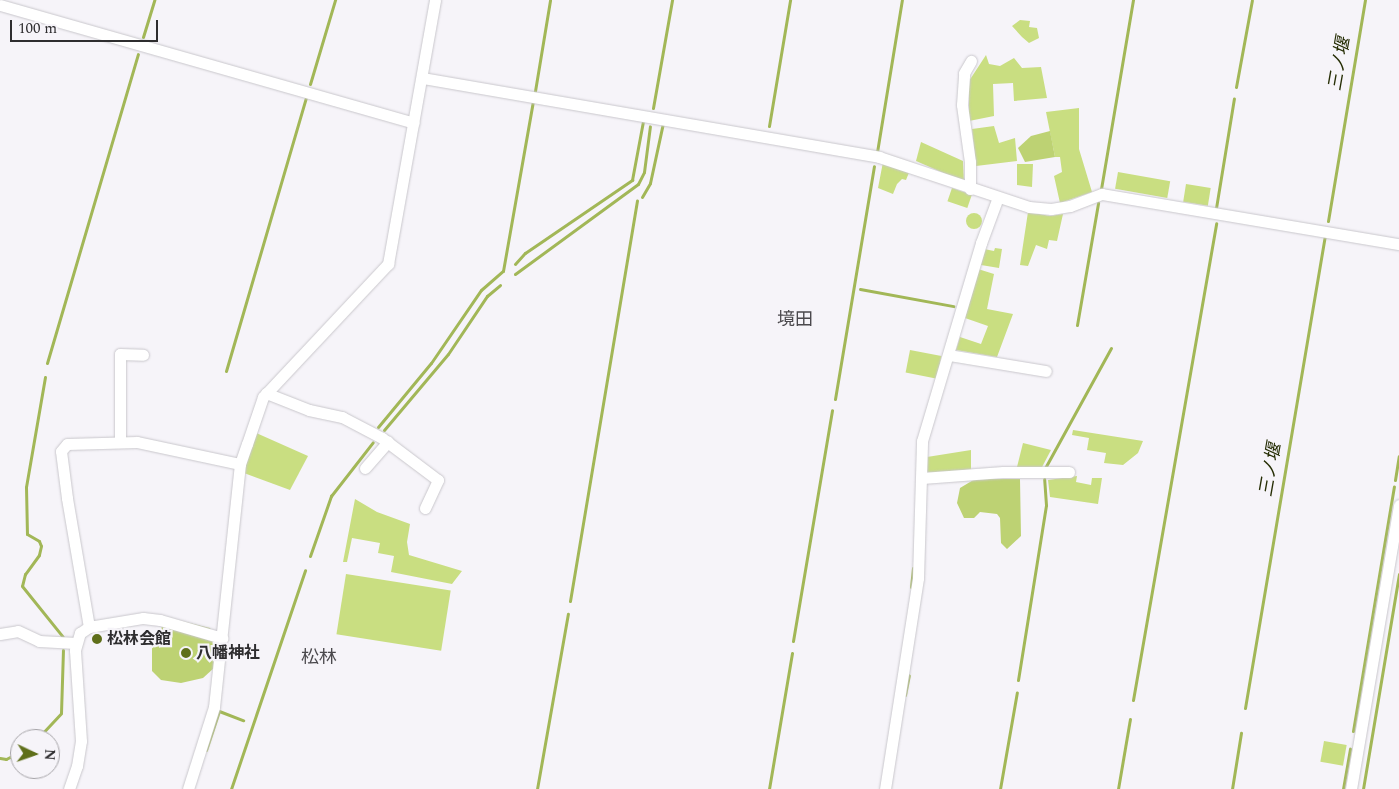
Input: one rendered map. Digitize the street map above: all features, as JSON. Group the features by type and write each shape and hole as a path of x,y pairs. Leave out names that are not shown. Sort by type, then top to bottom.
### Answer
{"street":[{"path":"188,789 214,707 240,464 266,393 388,264 423,78 435,0"},
{"path":"0,5 414,123"},
{"path":"970,189 970,162 962,105 964,73 971,61"},
{"path":"423,78 879,157 912,166 970,189 1014,203 1051,209 1070,206 1102,194 1399,244"},
{"path":"885,789 918,578 922,441 981,243 998,197"},
{"path":"120,442 120,354 143,355"},
{"path":"949,355 1046,370"},
{"path":"266,393 309,410 342,417 388,442 438,480 425,508"},
{"path":"90,627 61,451 67,444 120,442 156,445 240,464"},
{"path":"365,468 388,442"},
{"path":"922,478 984,473 1069,472"},
{"path":"1351,789 1399,505"},
{"path":"70,789 78,766 81,740 76,643 80,633 90,627 143,618 160,620 222,638"},
{"path":"0,634 18,631 39,641 76,643"}],"green space":[{"path":"1020,20 1030,21 1029,27 1037,28 1039,38 1029,43 1022,37 1012,26"},
{"path":"986,55 989,64 1000,66 1014,58 1022,68 1041,67 1047,98 1014,101 1013,83 993,84 994,116 969,121 969,81"},
{"path":"1079,108 1079,149 1092,192 1060,203 1054,176 1062,172 1060,157 1055,157 1046,112"},
{"path":"994,126 999,143 1015,138 1017,161 976,166 972,129"},
{"path":"1050,131 1055,157 1025,162 1018,148 1031,136"},
{"path":"921,142 963,161 964,182 916,161"},
{"path":"883,162 910,170 906,180 902,179 897,184 893,194 878,188"},
{"path":"1017,164 1033,164 1032,187 1017,185"},
{"path":"1118,172 1170,181 1167,198 1115,189"},
{"path":"1186,184 1211,188 1208,206 1183,202"},
{"path":"952,188 972,195 967,208 947,201"},
{"path":"1028,212 1050,216 1063,214 1057,241 1049,240 1047,249 1036,245 1028,266 1020,265"},
{"path":"971,213 977,213 982,218 980,227 971,229 966,224 966,218"},
{"path":"995,248 1002,249 999,268 981,265 984,249 994,251"},
{"path":"978,269 994,274 987,309 1013,314 997,357 956,350 960,337 981,344 988,326 965,318"},
{"path":"910,350 941,356 937,379 906,373"},
{"path":"1073,430 1143,441 1138,453 1123,465 1104,463 1106,453 1087,450 1089,438 1072,435"},
{"path":"254,432 308,456 290,490 244,473"},
{"path":"1023,443 1051,450 1041,469 1017,467"},
{"path":"971,450 971,470 927,475 927,457"},
{"path":"1077,476 1076,482 1091,485 1092,478 1102,478 1098,504 1050,497 1048,480"},
{"path":"975,479 1020,479 1021,536 1007,549 1001,543 1000,518 997,514 980,512 974,518 964,518 957,503 960,488"},
{"path":"355,499 377,512 410,524 407,542 409,555 462,571 452,584 391,572 394,556 378,553 380,543 352,538 347,562 343,562"},
{"path":"346,574 451,591 441,651 336,634"},
{"path":"173,619 210,628 220,647 214,668 203,678 181,683 161,680 152,671 152,644 158,630"},
{"path":"1324,741 1347,745 1343,766 1320,762"}],"waterway":[{"path":"143,37 154,0"},
{"path":"310,84 335,0"},
{"path":"535,91 550,0"},
{"path":"653,108 672,0"},
{"path":"769,126 790,0"},
{"path":"877,152 902,0"},
{"path":"1101,189 1133,0"},
{"path":"1236,87 1252,0"},
{"name":"三ノ堰","path":"1328,221 1365,0"},
{"path":"47,363 138,54"},
{"path":"226,371 306,98"},
{"path":"1216,208 1234,98"},
{"path":"378,427 431,363 481,290 503,271 533,101"},
{"path":"515,264 525,253 632,180 643,121"},
{"path":"642,197 650,183 663,123"},
{"path":"515,274 638,184 644,172 650,126"},
{"path":"835,399 874,166"},
{"path":"570,601 637,201"},
{"path":"1077,325 1098,203"},
{"path":"1133,700 1216,223"},
{"name":"三ノ堰","path":"1245,708 1325,237"},
{"path":"384,430 448,354 487,296 500,285"},
{"path":"860,289 953,306"},
{"path":"1045,468 1111,348"},
{"path":"45,377 26,487 27,534 39,541 41,546 39,555 25,574 22,586 63,637"},
{"path":"793,641 832,410"},
{"path":"310,556 331,496 373,442"},
{"path":"1395,480 1399,456"},
{"path":"1018,680 1046,505 1044,479"},
{"path":"1353,731 1394,486"},
{"path":"911,587 913,568"},
{"path":"231,789 305,570"},
{"path":"1363,789 1399,574"},
{"path":"537,789 568,614"},
{"path":"46,729 61,713 63,650"},
{"path":"769,789 792,653"},
{"path":"905,695 909,675"},
{"path":"1000,789 1017,692"},
{"path":"206,750 219,711 243,720"},
{"path":"1118,789 1130,719"},
{"name":"三ノ堰","path":"1232,789 1241,733"},
{"path":"1343,789 1350,749"},
{"path":"0,758 6,759 10,757"}],"place":[{"name":"松林会館","path":"97,639"},
{"name":"八幡神社","path":"186,653"}],"district":[{"name":"境田","path":"795,320"},
{"name":"松林","path":"319,658"}]}
